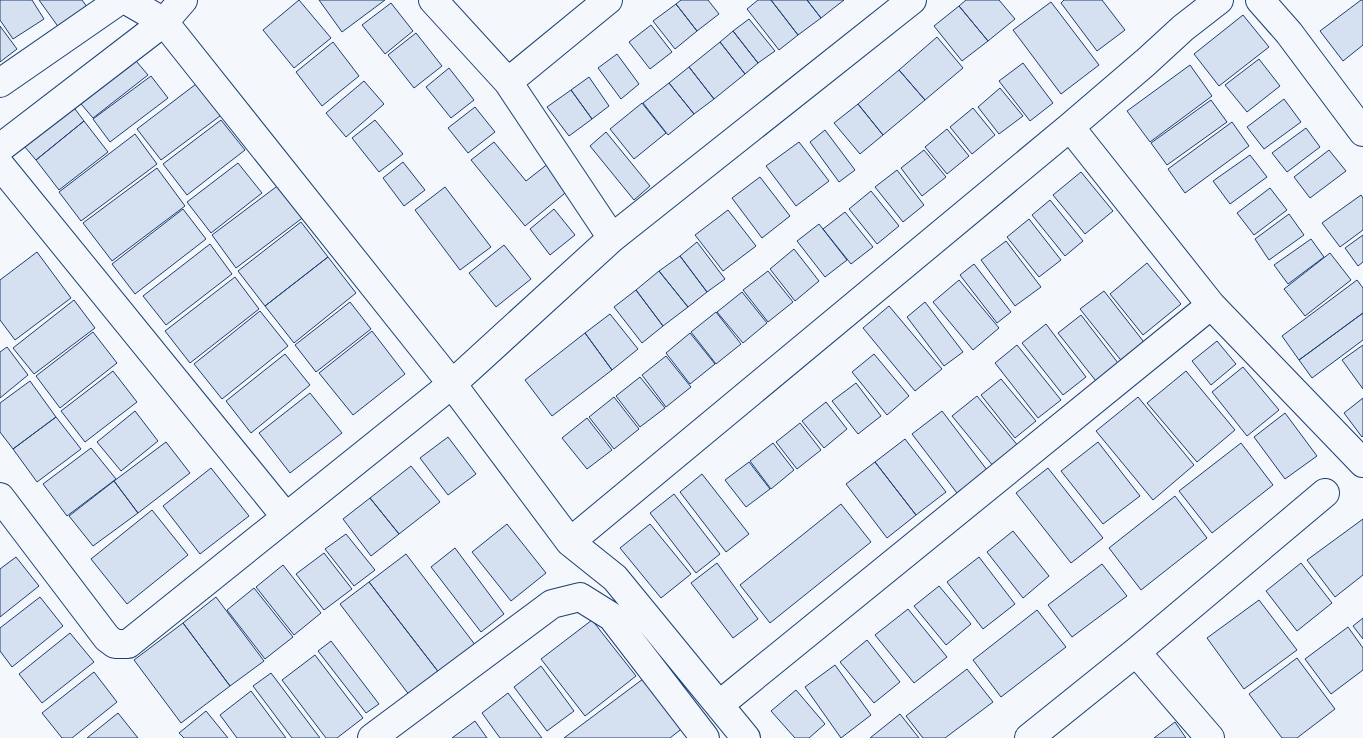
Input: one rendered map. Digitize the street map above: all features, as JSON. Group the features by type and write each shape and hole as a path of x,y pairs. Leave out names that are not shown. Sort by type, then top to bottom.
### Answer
{"street":[{"path":"0,83 120,0"},
{"path":"126,0 164,22 452,384 570,542 615,578 746,738"},
{"path":"0,148 164,22 183,0"},
{"path":"432,0 508,82 612,238"},
{"path":"508,82 608,0"},
{"path":"0,497 107,638 115,644 128,644 452,384 612,238 912,0"},
{"path":"570,542 1070,127 1183,28 1219,0"},
{"path":"1260,0 1289,33 1363,132"},
{"path":"1070,127 1211,305 1363,463"},
{"path":"0,165 286,517"},
{"path":"719,705 1211,305"},
{"path":"1028,738 1136,652 1325,493"},
{"path":"372,738 552,604 580,597 612,617 702,737"},
{"path":"1136,652 1210,738"}],"building":[{"path":"0,0 32,0 44,19 13,39 0,20"},
{"path":"39,0 82,0 90,11 62,32"},
{"path":"299,0 331,38 294,68 263,30"},
{"path":"319,0 385,0 342,32"},
{"path":"681,0 708,0 719,14 697,31 676,4"},
{"path":"758,0 771,0 798,35 779,50 747,9"},
{"path":"771,0 807,0 821,18 798,35"},
{"path":"807,0 844,0 821,18"},
{"path":"966,0 999,0 1015,19 988,41 959,6"},
{"path":"1064,0 1102,0 1125,30 1097,51 1061,3"},
{"path":"1363,0 1363,45 1343,61 1320,31"},
{"path":"1051,2 1099,65 1061,94 1013,30"},
{"path":"391,3 413,31 385,54 362,25"},
{"path":"676,4 697,31 675,49 653,21"},
{"path":"959,6 988,41 962,61 934,26"},
{"path":"1243,15 1269,47 1219,86 1194,54"},
{"path":"749,19 775,51 758,63 733,31"},
{"path":"651,25 672,52 650,69 629,42"},
{"path":"0,26 17,49 0,62"},
{"path":"733,31 758,63 745,74 720,42"},
{"path":"416,33 442,66 414,88 388,55"},
{"path":"937,37 963,68 925,100 899,70"},
{"path":"333,42 359,76 322,106 296,72"},
{"path":"720,42 745,74 714,99 689,67"},
{"path":"617,54 639,84 621,99 598,68"},
{"path":"131,55 148,75 93,118 76,98"},
{"path":"1259,59 1280,86 1247,112 1225,85"},
{"path":"1023,63 1053,103 1030,121 999,81"},
{"path":"1190,65 1212,96 1150,142 1127,111"},
{"path":"689,67 714,99 694,114 669,83"},
{"path":"449,68 474,100 451,118 426,87"},
{"path":"899,70 925,100 883,135 858,104"},
{"path":"151,76 168,98 110,142 93,119"},
{"path":"589,77 609,106 592,119 571,90"},
{"path":"200,81 224,113 161,160 137,129"},
{"path":"364,81 384,104 346,137 326,113"},
{"path":"669,83 694,114 668,135 643,103"},
{"path":"1000,88 1023,116 999,134 978,107"},
{"path":"571,90 592,119 569,136 547,107"},
{"path":"1284,99 1301,122 1264,149 1247,127"},
{"path":"1211,100 1227,122 1167,165 1151,143"},
{"path":"69,101 84,121 36,160 19,140"},
{"path":"642,103 666,133 634,159 610,129"},
{"path":"858,104 883,135 860,154 834,123"},
{"path":"475,107 495,132 468,153 448,128"},
{"path":"973,108 995,135 972,154 950,127"},
{"path":"221,120 245,150 187,195 163,164"},
{"path":"375,120 403,154 379,172 352,138"},
{"path":"84,121 108,152 59,190 36,160"},
{"path":"1232,122 1249,146 1185,193 1168,169"},
{"path":"1306,128 1320,147 1287,172 1272,153"},
{"path":"947,129 969,156 947,174 925,147"},
{"path":"825,130 855,170 839,182 810,142"},
{"path":"606,132 650,186 634,200 590,146"},
{"path":"135,134 157,164 81,221 59,192"},
{"path":"494,142 526,181 549,163 570,189 525,226 471,160"},
{"path":"799,142 829,181 796,206 766,166"},
{"path":"924,150 946,177 922,196 901,168"},
{"path":"1329,150 1346,171 1310,198 1294,177"},
{"path":"1250,155 1267,177 1230,204 1213,181"},
{"path":"403,162 425,190 404,206 383,178"},
{"path":"238,163 262,193 211,233 187,202"},
{"path":"157,168 185,206 112,261 83,223"},
{"path":"897,170 924,205 903,222 875,187"},
{"path":"1081,172 1113,211 1085,234 1053,195"},
{"path":"760,177 790,216 762,238 732,198"},
{"path":"280,184 305,216 236,268 212,235"},
{"path":"445,187 491,247 460,270 415,210"},
{"path":"1270,188 1287,210 1254,235 1237,213"},
{"path":"871,191 899,226 877,244 849,209"},
{"path":"1361,195 1363,198 1363,230 1340,247 1322,223"},
{"path":"1050,200 1083,241 1065,256 1032,215"},
{"path":"183,209 206,239 135,294 112,264"},
{"path":"554,209 575,235 550,255 530,229"},
{"path":"728,210 756,246 723,271 695,235"},
{"path":"845,212 873,247 851,264 823,229"},
{"path":"1289,214 1304,235 1269,260 1255,239"},
{"path":"1029,219 1061,260 1039,277 1007,237"},
{"path":"301,222 328,257 265,306 238,271"},
{"path":"819,224 847,260 825,277 797,241"},
{"path":"1363,235 1363,262 1358,266 1345,248"},
{"path":"1311,239 1324,257 1288,284 1274,265"},
{"path":"1006,241 1041,287 1015,306 981,260"},
{"path":"697,242 725,279 707,292 680,256"},
{"path":"210,244 232,274 166,325 143,296"},
{"path":"504,245 531,279 496,307 469,273"},
{"path":"794,249 819,281 795,301 770,269"},
{"path":"37,252 71,298 15,340 0,320 0,280"},
{"path":"1330,253 1351,280 1305,316 1284,289"},
{"path":"680,256 707,292 688,307 659,271"},
{"path":"328,257 356,293 294,343 265,306"},
{"path":"1147,263 1181,304 1143,335 1110,294"},
{"path":"974,264 1011,312 997,323 960,275"},
{"path":"659,271 688,307 663,326 636,290"},
{"path":"768,271 793,302 768,322 743,290"},
{"path":"235,277 259,309 190,363 165,331"},
{"path":"959,280 999,328 973,350 933,302"},
{"path":"1357,280 1363,288 1363,313 1299,360 1282,336"},
{"path":"636,290 663,326 642,343 614,307"},
{"path":"1104,291 1147,346 1124,364 1080,309"},
{"path":"742,292 767,323 743,343 717,312"},
{"path":"74,300 95,328 34,374 13,348"},
{"path":"350,302 371,329 316,372 295,345"},
{"path":"925,302 963,352 944,366 907,317"},
{"path":"889,306 942,369 915,391 863,328"},
{"path":"260,311 288,346 222,399 194,364"},
{"path":"716,312 741,344 716,364 691,332"},
{"path":"1363,313 1363,340 1312,378 1299,360"},
{"path":"610,314 638,349 612,370 585,333"},
{"path":"1081,315 1118,363 1096,381 1058,333"},
{"path":"1046,324 1086,377 1063,395 1022,343"},
{"path":"372,331 405,374 353,415 319,373"},
{"path":"93,332 117,363 60,408 36,376"},
{"path":"585,333 612,370 552,416 525,380"},
{"path":"690,333 715,364 690,384 666,353"},
{"path":"1217,341 1236,364 1211,385 1192,361"},
{"path":"1017,345 1061,400 1038,418 995,363"},
{"path":"1363,345 1363,389 1342,360"},
{"path":"7,347 28,375 0,398 0,352"},
{"path":"285,354 310,385 251,433 226,401"},
{"path":"874,354 909,396 887,415 852,372"},
{"path":"666,356 691,387 666,407 642,375"},
{"path":"1243,367 1279,410 1247,436 1212,392"},
{"path":"113,371 137,402 85,442 61,411"},
{"path":"1186,371 1235,430 1197,462 1147,403"},
{"path":"640,377 665,408 640,427 616,396"},
{"path":"1001,379 1036,421 1015,438 981,395"},
{"path":"30,381 56,417 13,449 0,432 0,403"},
{"path":"856,383 881,416 858,434 832,401"},
{"path":"310,393 342,433 290,473 259,433"},
{"path":"977,396 1019,447 994,467 952,416"},
{"path":"614,397 639,429 614,449 589,417"},
{"path":"1138,397 1194,465 1153,500 1096,431"},
{"path":"1363,398 1363,436 1362,437 1344,413"},
{"path":"826,402 847,429 824,448 802,421"},
{"path":"135,411 158,441 121,471 97,442"},
{"path":"942,411 987,470 957,493 912,434"},
{"path":"1285,413 1317,456 1285,479 1254,437"},
{"path":"56,417 81,449 37,482 13,449"},
{"path":"587,418 612,450 587,469 562,438"},
{"path":"800,423 821,450 797,469 776,442"},
{"path":"448,437 476,474 448,495 420,458"},
{"path":"905,439 946,492 916,515 875,462"},
{"path":"166,442 190,473 138,513 114,481"},
{"path":"1098,442 1140,496 1103,524 1061,471"},
{"path":"773,443 794,470 771,489 750,461"},
{"path":"1241,443 1273,485 1212,533 1179,491"},
{"path":"91,448 116,479 67,516 43,484"},
{"path":"749,462 770,489 746,507 725,480"},
{"path":"875,462 916,515 887,538 846,484"},
{"path":"411,466 440,502 399,534 370,498"},
{"path":"211,468 249,516 200,554 163,506"},
{"path":"1048,468 1103,538 1071,563 1016,493"},
{"path":"702,474 749,534 726,552 680,492"},
{"path":"114,481 138,513 93,546 69,516"},
{"path":"674,494 720,554 696,573 650,513"},
{"path":"1175,496 1207,538 1141,590 1109,548"},
{"path":"370,498 399,534 371,556 343,519"},
{"path":"841,504 871,542 770,623 740,585"},
{"path":"152,510 188,555 127,604 91,559"},
{"path":"1363,519 1363,575 1335,597 1307,560"},
{"path":"507,524 546,573 511,601 472,552"},
{"path":"650,524 691,574 661,598 620,548"},
{"path":"1013,531 1049,576 1023,598 987,552"},
{"path":"346,534 375,570 354,586 325,549"},
{"path":"455,548 504,614 481,632 431,567"},
{"path":"324,553 352,589 324,610 296,574"},
{"path":"406,554 476,646 440,674 369,582"},
{"path":"16,557 39,586 0,617 0,569"},
{"path":"979,557 1015,604 983,629 947,582"},
{"path":"717,563 758,619 733,638 691,583"},
{"path":"1301,563 1332,603 1297,631 1266,591"},
{"path":"1102,564 1127,596 1072,637 1048,605"},
{"path":"283,565 321,613 294,635 256,587"},
{"path":"369,582 440,674 410,696 340,604"},
{"path":"939,586 971,624 946,645 914,606"},
{"path":"254,588 293,637 265,659 227,610"},
{"path":"40,597 63,626 12,667 0,651 0,628"},
{"path":"216,597 264,661 230,686 183,623"},
{"path":"1259,600 1297,650 1244,689 1207,638"},
{"path":"908,609 947,657 914,683 875,635"},
{"path":"1037,610 1066,647 1001,697 973,660"},
{"path":"1363,618 1363,639 1353,626"},
{"path":"592,620 636,676 585,716 541,659"},
{"path":"183,623 230,686 181,723 134,660"},
{"path":"1348,627 1363,648 1363,670 1331,694 1305,659"},
{"path":"70,633 94,662 42,703 19,674"},
{"path":"867,640 900,682 874,703 840,662"},
{"path":"331,641 379,704 366,713 318,651"},
{"path":"315,655 363,718 337,738 326,738 282,680"},
{"path":"1297,658 1335,709 1297,738 1282,738 1249,694"},
{"path":"835,665 871,715 841,738 805,687"},
{"path":"541,666 574,711 547,731 514,687"},
{"path":"967,669 993,702 945,738 923,738 906,716"},
{"path":"94,672 117,702 72,738 62,738 42,713"},
{"path":"271,673 320,738 292,738 253,686"},
{"path":"651,673 689,723 670,738 564,738"},
{"path":"796,690 825,724 809,738 795,738 771,711"},
{"path":"251,691 286,738 237,738 220,715"},
{"path":"508,693 542,738 500,738 482,713"},
{"path":"206,711 228,738 184,738 179,733"},
{"path":"118,713 138,738 87,738"},
{"path":"900,714 919,738 870,738"},
{"path":"475,721 487,738 452,738"},
{"path":"1175,722 1186,738 1154,738"}]}
